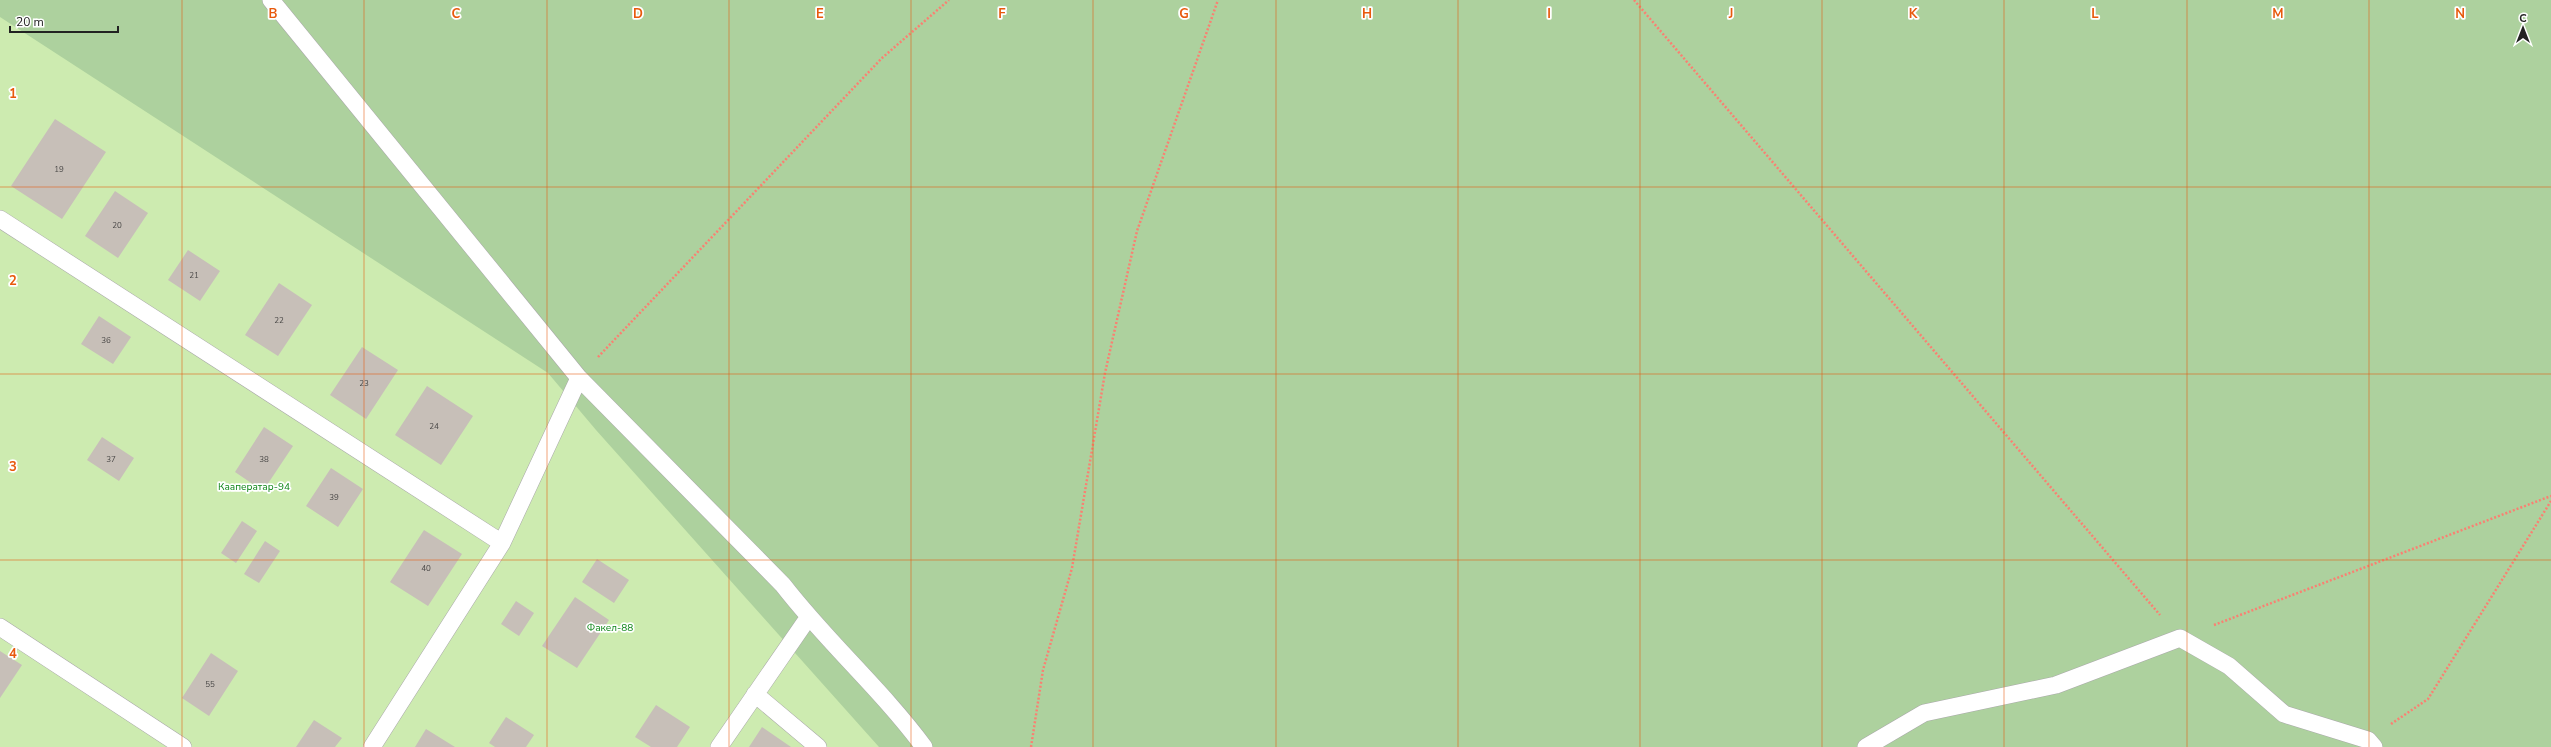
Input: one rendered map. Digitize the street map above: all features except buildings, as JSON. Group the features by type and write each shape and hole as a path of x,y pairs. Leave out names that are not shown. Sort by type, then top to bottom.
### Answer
{"lane":[{"path":"271,0 579,378 783,585 808,618 899,713 924,747"},
{"path":"0,219 502,543"},
{"path":"372,747 502,543 579,378"},
{"path":"719,747 808,618"},
{"path":"0,627 183,747"},
{"path":"1866,747 1924,713 2056,685 2180,638 2229,666 2284,714 2371,743"},
{"path":"755,694 818,747"}],"path":[{"path":"579,378 882,58 949,0"},
{"path":"1031,747 1043,670 1072,568 1105,373 1137,231 1218,0"},
{"path":"1634,0 2180,638 2551,496"},
{"path":"2371,743 2428,699 2551,501"}],"green space":[{"path":"0,0 2551,0 2551,747 0,747"},
{"path":"0,0 2551,0 2551,747 879,747 596,430 548,373 0,17"}],"park label":[{"name":"Кааператар-94","path":"254,486"},
{"name":"Факел-88","path":"610,627"}]}
